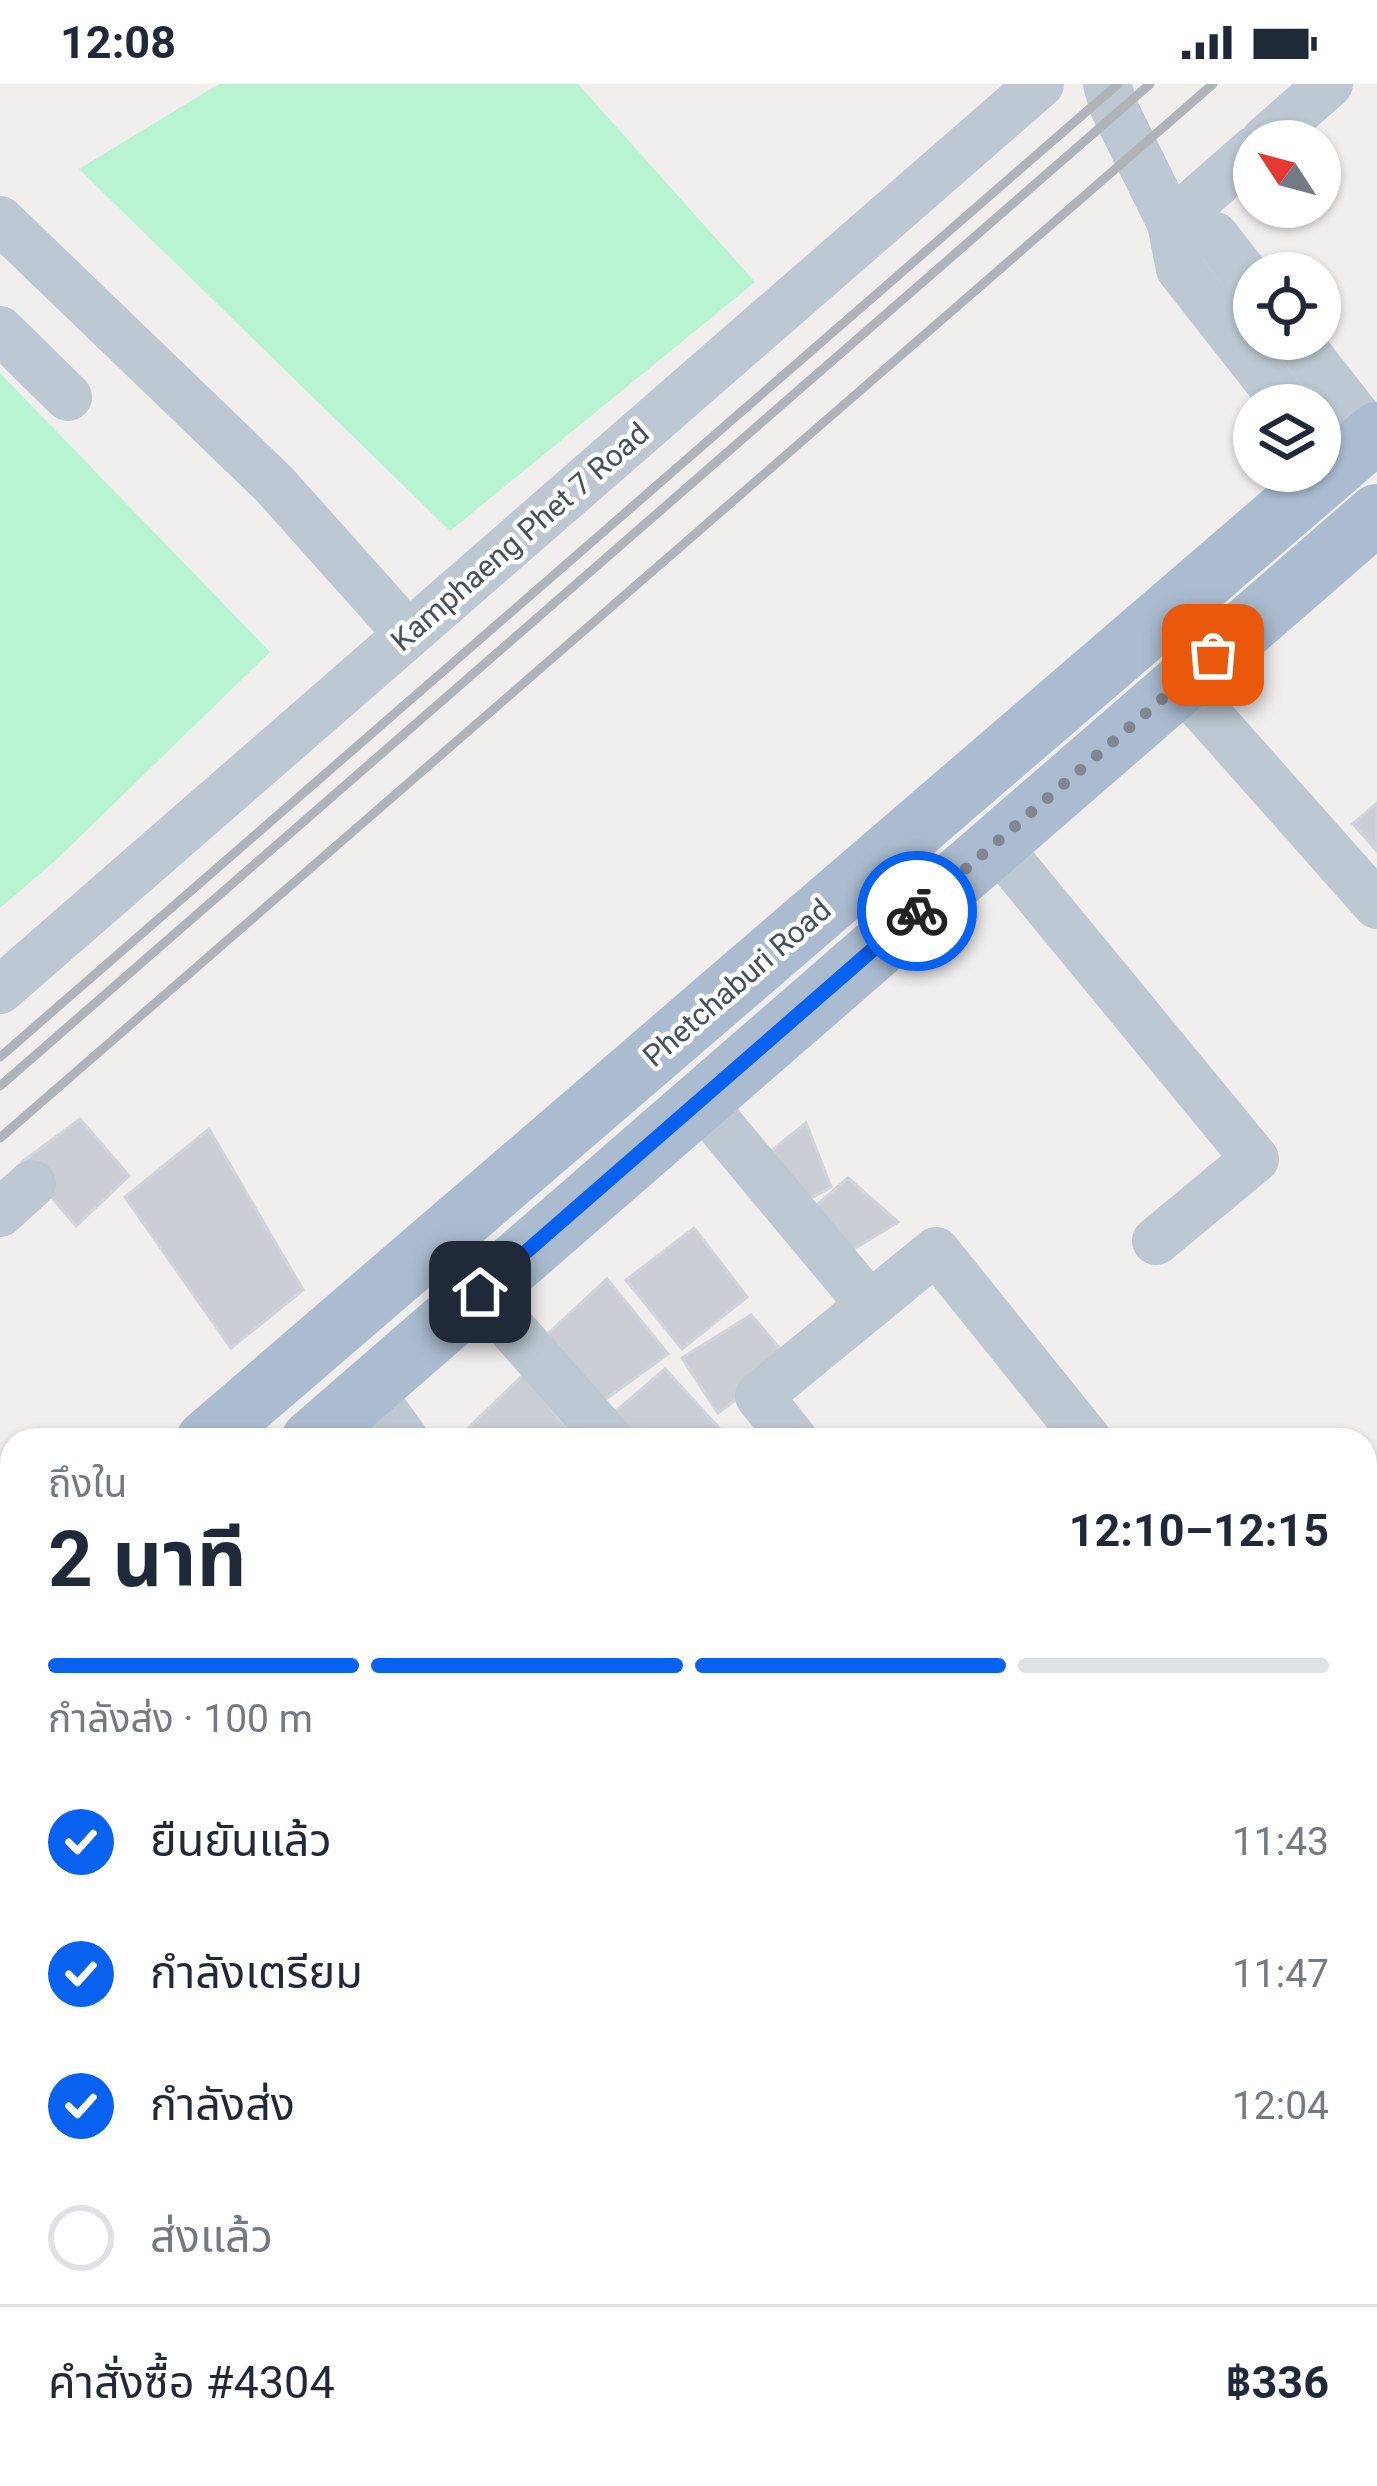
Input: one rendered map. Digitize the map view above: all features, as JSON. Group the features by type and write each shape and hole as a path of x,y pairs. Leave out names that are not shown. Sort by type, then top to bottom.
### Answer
{"main road":[{"name":"Phetchaburi Road","path":"220,1428 1351,446"},
{"path":"325,1428 1377,514"}],"street":[{"name":"Kamphaeng Phet 7 Road","path":"0,990 1040,84"},
{"path":"1107,84 1114,108 1171,223 1180,268 1271,384"},
{"path":"1288,120 1329,84"},
{"path":"1171,223 1233,168"},
{"path":"0,220 274,484 408,634"},
{"path":"1171,223 1215,236 1233,259"},
{"path":"0,330 68,397"},
{"path":"1307,360 1351,446"},
{"path":"1180,683 1377,905"},
{"path":"995,843 1255,1159 1156,1240"},
{"path":"699,1100 870,1305"},
{"path":"784,1428 759,1396 937,1251 1078,1428"},
{"path":"480,1292 599,1428"},
{"path":"369,1390 397,1428"}],"green space":[{"path":"219,84 578,84 755,282 450,531 79,169"},
{"path":"0,373 270,652 56,860 0,908"}],"building":[{"path":"1377,803 1377,851 1353,824"},
{"path":"80,1119 129,1176 76,1226 22,1162"},
{"path":"806,1123 831,1187 797,1206 761,1159"},
{"path":"209,1129 303,1290 231,1348 125,1197"},
{"path":"848,1178 898,1222 844,1255 811,1210"},
{"path":"694,1228 747,1297 682,1349 626,1280"},
{"path":"607,1279 668,1354 596,1406 539,1342"},
{"path":"751,1315 789,1359 718,1413 682,1358"},
{"path":"665,1369 719,1428 618,1428 609,1417"},
{"path":"524,1374 567,1428 468,1428"}],"railway":[{"path":"0,1057 1118,84"},
{"path":"0,1086 1150,84"},
{"path":"0,1138 1213,84"}],"way so far":[{"path":"917,911 1213,655"}],"route":[{"path":"480,1292 917,911"}]}
